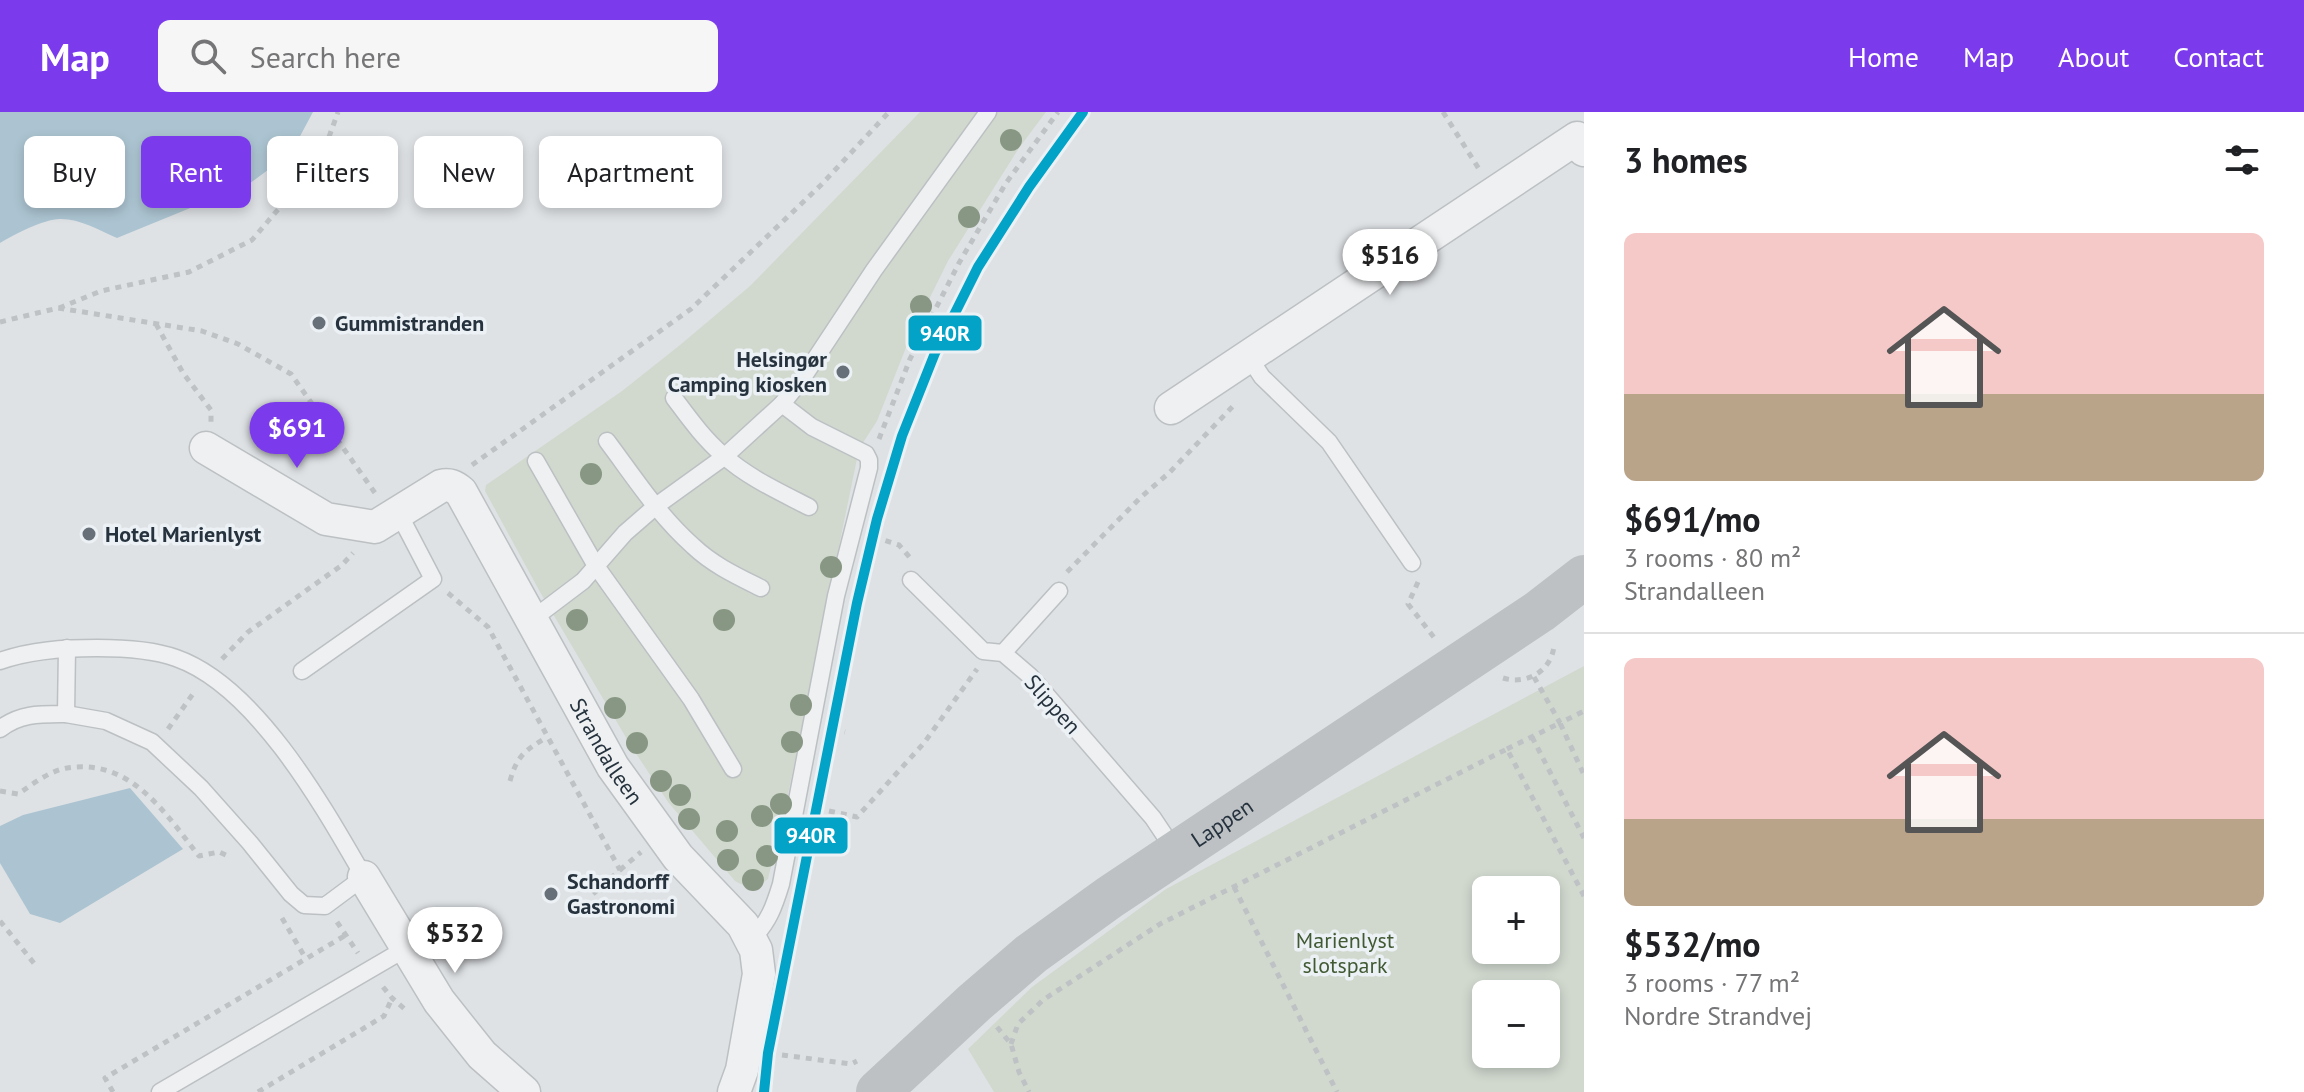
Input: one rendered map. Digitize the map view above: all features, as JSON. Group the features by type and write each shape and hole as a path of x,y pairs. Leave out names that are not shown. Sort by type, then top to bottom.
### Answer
{"main road":[{"name":"Lappen","path":"872,1075 974,1003 1031,954 1110,897 1540,611 1584,577"}],"street":[{"path":"1171,408 1255,366 1494,194 1580,144"},
{"path":"206,448 326,519 388,519 441,486 455,487"},
{"name":"Strandalleen","path":"455,487 461,492 530,621 627,787 678,857 743,925 752,939 759,974 742,1070 734,1092"},
{"path":"364,877 439,1001 482,1055 524,1092"}],"lane":[{"path":"530,621 569,593 625,533 656,506 724,457 782,404 988,112"},
{"path":"1255,366 1329,442 1412,563"},
{"path":"674,398 724,457 809,507"},
{"path":"752,939 766,924 781,884 836,596 869,468 866,454 812,427 782,404"},
{"path":"607,441 656,506 692,546 761,588"},
{"path":"536,461 596,566 691,699 733,769"},
{"path":"302,671 433,579 388,519"},
{"name":"Slippen","path":"911,580 983,651 1003,653 1030,676 1153,818 1176,852"},
{"path":"1003,653 1059,591"},
{"path":"66,714 67,648"},
{"path":"0,661 18,655 67,648 124,648 175,657 208,673 245,706 278,743 318,799 364,877 325,906 304,905 291,894 201,788 156,746 106,721 66,714 34,714 10,721 0,729"},
{"path":"160,1092 405,949"}],"path":[{"path":"0,322 58,308 101,291 189,272 252,240 321,159 338,112"},
{"path":"455,487 460,474 691,309 821,185 889,112"},
{"path":"866,454 878,442 910,359 959,263 1006,183 1058,112"},
{"path":"1443,112 1494,194"},
{"path":"58,308 202,331 238,344 291,374 388,519 342,565 248,632 208,673 156,746"},
{"path":"155,323 183,373 211,410 211,430 206,448"},
{"path":"1059,591 1065,574 1169,473 1255,366"},
{"path":"852,533 899,545 919,566 911,580"},
{"path":"1412,563 1419,581 1408,604 1456,666"},
{"path":"433,579 488,627 620,870 593,894"},
{"path":"829,811 857,817 924,743 978,668 1003,653"},
{"path":"1534,677 1584,775"},
{"path":"1029,1092 1011,1044 1018,1024 1043,1000 1160,924 1584,711"},
{"path":"510,781 515,763 525,751 547,737"},
{"path":"1532,737 1584,838"},
{"path":"1507,749 1584,896"},
{"path":"0,791 18,794 45,776 66,768 96,768 118,773 139,786 157,804 199,856 219,852 236,859"},
{"path":"1234,887 1337,1092"},
{"path":"274,905 306,959"},
{"path":"0,921 37,967"},
{"path":"113,1092 105,1078 346,935"},
{"path":"258,1092 384,1016 392,998"},
{"path":"782,1055 851,1064 872,1075"}],"green space":[{"path":"920,112 1046,112 1019,148 948,261 909,340 877,421 859,449 768,879 747,886 735,881 668,802 631,746 540,592 485,491 486,485 622,391 750,286"},
{"name":"Marienlyst slotspark","path":"1584,666 1584,1092 994,1092 968,1049 1032,987 1166,889"}],"water":[{"path":"0,112 313,112 300,136 267,136 267,171 251,183 251,136 141,136 141,208 190,208 117,238 82,223 55,219 0,243"},
{"path":"130,788 183,849 60,923 30,914 0,863 0,826 23,815"}],"transit line":[{"name":"940R","path":"764,1092 768,1053 857,603 877,519 902,436 935,353 978,267 1029,187 1083,112"}],"place":[{"name":"Gummistranden","path":"319,323"},
{"name":"Helsingør Camping kiosken","path":"843,372"},
{"name":"Hotel Marienlyst","path":"89,534"},
{"name":"Schandorff Gastronomi","path":"551,894"}]}
